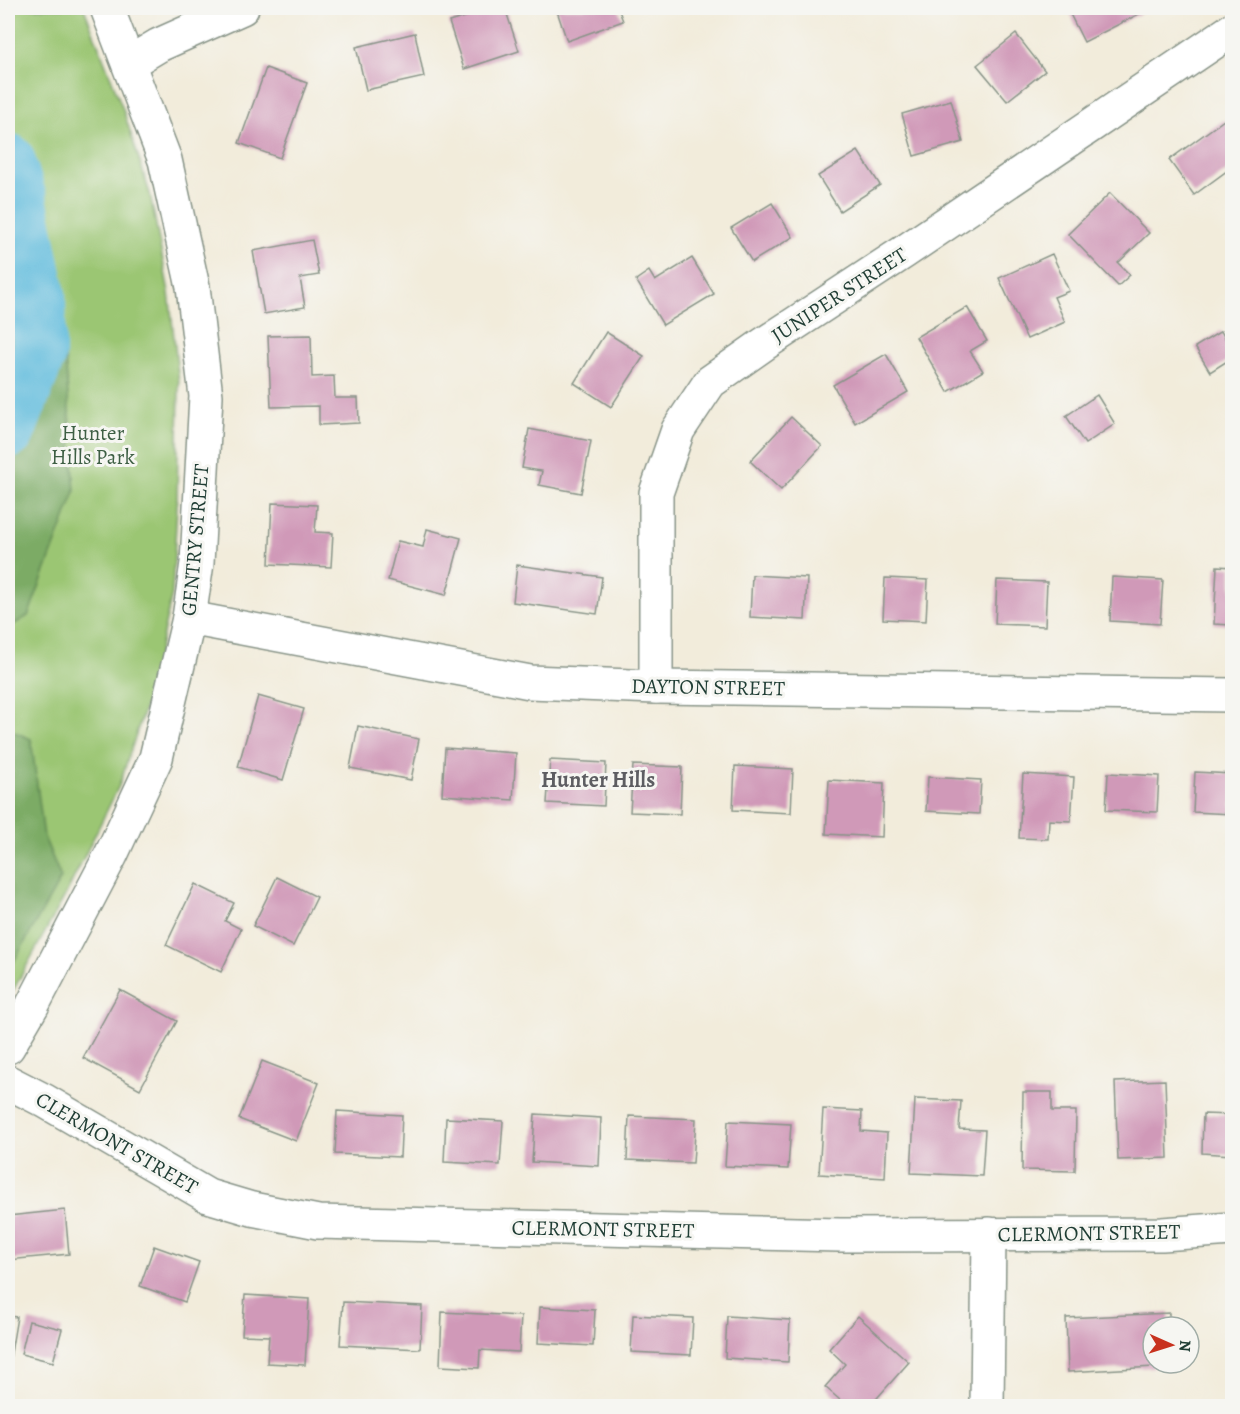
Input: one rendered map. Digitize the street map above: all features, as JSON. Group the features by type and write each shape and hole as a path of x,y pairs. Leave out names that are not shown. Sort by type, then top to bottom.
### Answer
{"street":[{"name":"GENTRY STREET","path":"8,1047 111,855 156,758 189,618 197,564 206,396 193,287 165,160 107,8"},
{"path":"129,63 159,45 242,8"},
{"name":"JUNIPER STREET","path":"656,687 657,493 678,430 710,382 1233,30"},
{"name":"DAYTON STREET","path":"189,618 530,682 656,687 1233,695"},
{"name":"CLERMONT STREET","path":"8,1082 45,1101 208,1196 252,1209 318,1222 840,1235 1162,1234 1233,1229"},
{"path":"987,1407 989,1234"}],"green space":[{"name":"Hunter Hills Park","path":"8,8 84,8 123,109 150,194 169,292 179,383 177,507 172,594 150,692 119,786 66,894 8,1000"},
{"path":"8,129 62,313 75,492 28,616 8,628"},
{"path":"8,729 31,739 44,837 61,878 8,972"}],"building":[{"path":"494,8 505,8 519,51 464,69 449,22"},
{"path":"556,8 618,8 623,21 567,41"},
{"path":"1067,8 1140,8 1143,12 1084,42"},
{"path":"415,33 424,77 366,90 356,47"},
{"path":"1016,34 1045,71 1007,101 977,65"},
{"path":"266,68 307,83 280,158 239,143"},
{"path":"951,100 963,142 914,156 902,114"},
{"path":"1224,120 1232,132 1232,167 1194,195 1169,160"},
{"path":"858,151 880,185 840,211 818,176"},
{"path":"1110,193 1149,233 1118,263 1130,275 1118,286 1068,234"},
{"path":"772,203 793,237 752,262 731,228"},
{"path":"312,240 319,275 300,278 305,307 264,314 253,251"},
{"path":"1052,254 1069,291 1054,297 1065,322 1027,339 999,278"},
{"path":"692,258 714,294 663,325 636,280 649,271 655,281"},
{"path":"967,307 987,341 970,351 983,371 948,392 916,337"},
{"path":"1221,331 1232,351 1232,358 1210,372 1195,347"},
{"path":"606,332 644,356 611,407 574,383"},
{"path":"311,335 312,377 334,376 335,398 358,398 359,423 319,425 319,406 271,407 268,336"},
{"path":"886,354 908,392 855,423 833,385"},
{"path":"1097,395 1115,424 1085,444 1066,416"},
{"path":"791,417 822,446 781,490 750,461"},
{"path":"529,429 591,441 581,493 539,485 542,471 522,468"},
{"path":"272,503 317,505 315,532 333,533 331,567 269,564"},
{"path":"427,529 461,538 446,595 388,580 398,541 423,547"},
{"path":"517,565 602,577 597,614 513,602"},
{"path":"1217,566 1232,567 1232,625 1214,624"},
{"path":"752,575 807,578 805,620 750,617"},
{"path":"1112,577 1163,580 1160,624 1110,621"},
{"path":"885,578 928,580 926,621 883,619"},
{"path":"997,580 1047,582 1045,626 995,624"},
{"path":"258,696 304,709 283,780 238,767"},
{"path":"358,726 419,739 411,780 350,768"},
{"path":"445,748 516,753 513,800 442,795"},
{"path":"550,760 606,763 604,806 547,803"},
{"path":"633,765 682,767 680,814 630,812"},
{"path":"735,766 793,769 791,813 733,810"},
{"path":"1195,772 1232,774 1232,814 1193,812"},
{"path":"1108,773 1159,776 1157,812 1106,810"},
{"path":"1023,774 1074,777 1071,821 1049,820 1048,839 1019,838"},
{"path":"928,777 981,780 979,814 926,811"},
{"path":"829,780 884,783 882,837 826,834"},
{"path":"277,877 317,897 293,946 253,926"},
{"path":"195,884 234,903 225,921 241,929 221,972 166,945"},
{"path":"120,990 177,1021 140,1089 83,1058"},
{"path":"262,1061 319,1083 296,1141 239,1119"},
{"path":"1165,1080 1168,1158 1118,1160 1115,1082"},
{"path":"1023,1092 1052,1092 1052,1111 1076,1111 1075,1171 1022,1170"},
{"path":"915,1099 961,1101 959,1129 985,1130 982,1176 911,1173"},
{"path":"823,1109 862,1111 861,1131 887,1133 885,1178 819,1174"},
{"path":"337,1111 402,1115 400,1157 335,1154"},
{"path":"535,1114 601,1118 599,1166 532,1162"},
{"path":"1203,1114 1232,1115 1232,1155 1202,1153"},
{"path":"629,1116 696,1119 693,1163 627,1160"},
{"path":"446,1118 503,1121 500,1165 444,1162"},
{"path":"728,1121 791,1124 788,1169 725,1166"},
{"path":"65,1210 69,1254 8,1260 8,1216"},
{"path":"154,1246 199,1262 185,1302 140,1286"},
{"path":"245,1295 309,1299 305,1365 267,1363 269,1336 242,1335"},
{"path":"343,1302 422,1306 420,1349 340,1345"},
{"path":"540,1307 595,1310 593,1346 538,1343"},
{"path":"442,1312 521,1316 519,1352 480,1350 479,1368 440,1366"},
{"path":"1169,1313 1169,1315 1141,1315 1141,1368 1068,1372 1066,1318"},
{"path":"633,1315 693,1318 691,1355 631,1352"},
{"path":"8,1316 17,1317 10,1359 8,1359"},
{"path":"727,1316 790,1320 788,1362 725,1358"},
{"path":"858,1316 909,1362 870,1406 847,1406 825,1387 845,1364 829,1349"},
{"path":"29,1321 62,1329 53,1362 21,1354"}],"waterway":[{"path":"8,160 20,199 39,295 39,354 8,432"}],"district":[{"name":"Hunter Hills","path":"598,780"}]}
